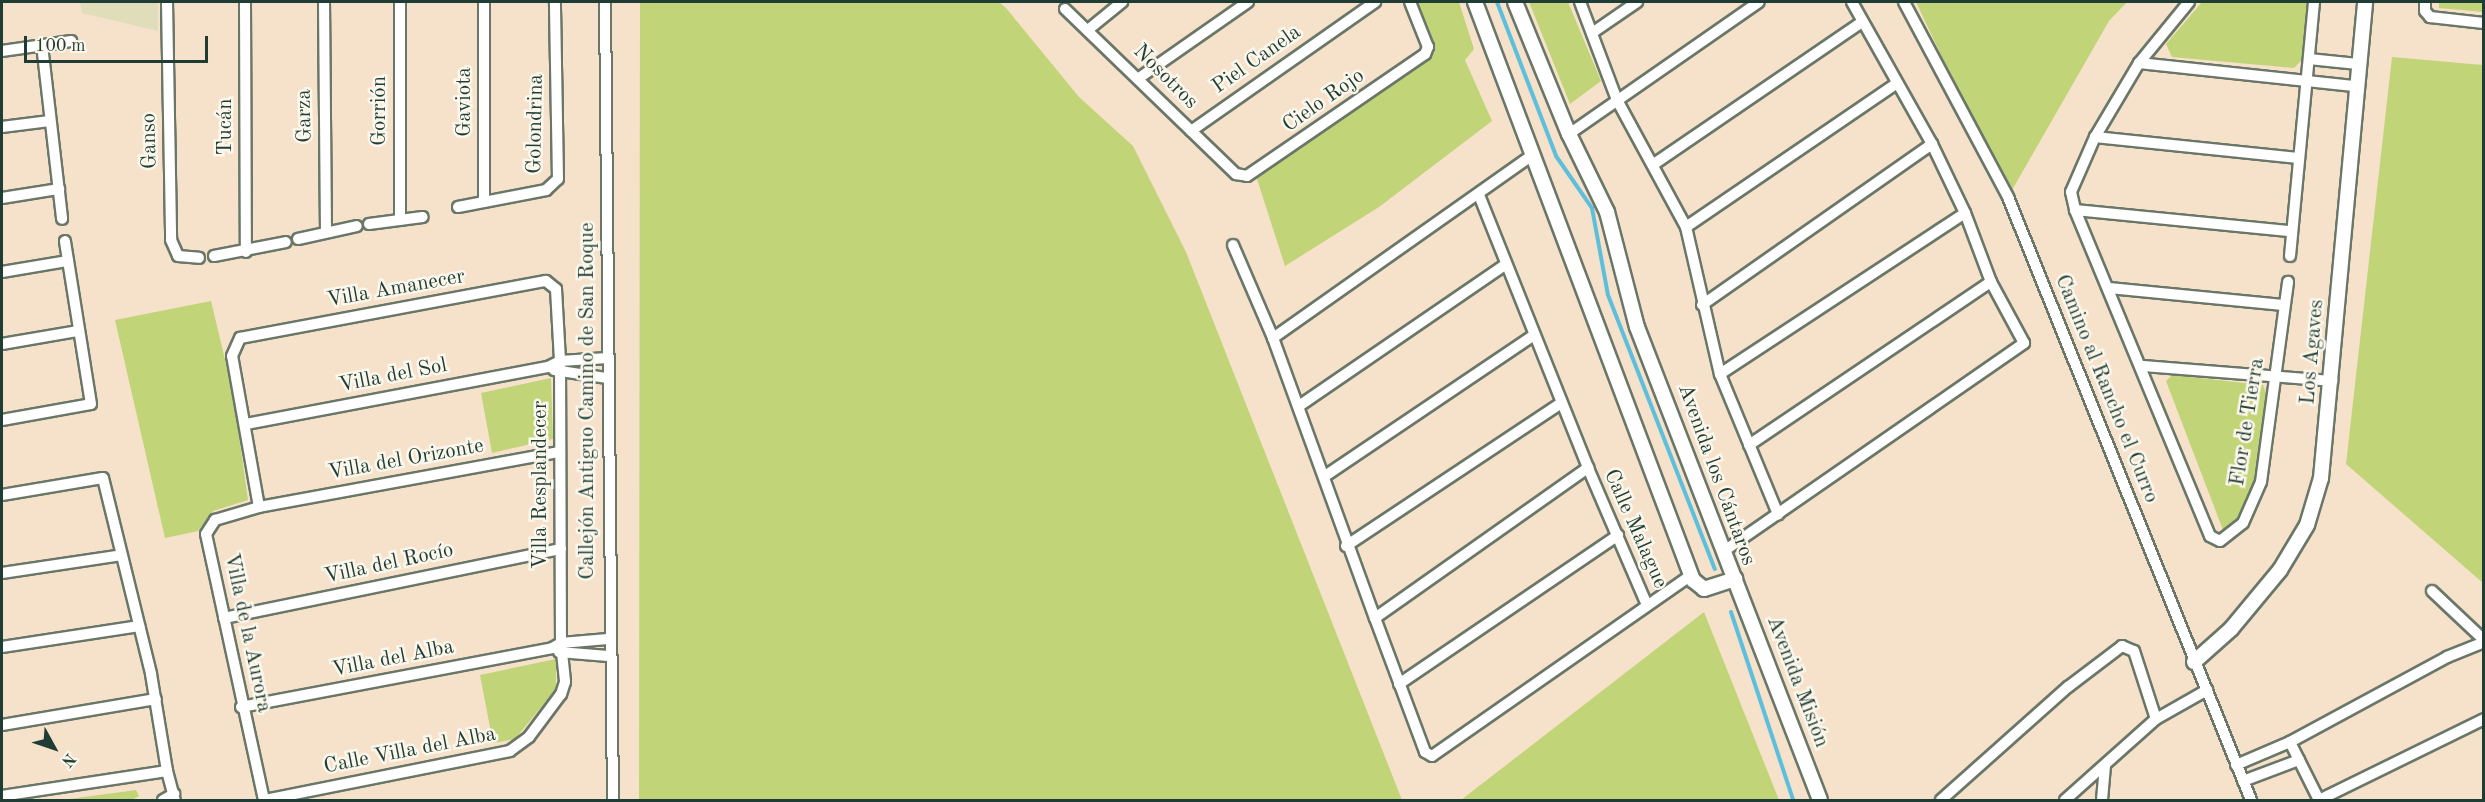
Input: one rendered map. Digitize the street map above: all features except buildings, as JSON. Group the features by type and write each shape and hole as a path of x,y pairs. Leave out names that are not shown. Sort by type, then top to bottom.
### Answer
{"street":[{"name":"Ganso","path":"167,2 171,240 178,256 199,258"},
{"name":"Tucán","path":"245,2 246,252"},
{"name":"Garza","path":"324,2 326,231"},
{"name":"Gorrión","path":"400,2 400,220"},
{"name":"Gaviota","path":"484,2 484,202"},
{"name":"Golondrina","path":"458,207 546,190 558,179 555,2"},
{"name":"Callejón Antiguo Camino de San Roque","path":"605,2 608,639 613,801"},
{"path":"1089,29 1122,2"},
{"path":"1139,78 1248,2"},
{"name":"Piel Canela","path":"1191,130 1375,2"},
{"name":"Cielo Rojo","path":"1236,174 1252,175 1422,57 1428,47 1410,2"},
{"path":"1233,245 1274,338 1325,476 1346,546 1425,752 1432,756 1441,753 1691,575 1531,156 1475,2"},
{"name":"Avenida los Cántaros","path":"1515,2 1569,134 1607,212 1637,327 1735,579 1704,589 1691,575"},
{"path":"1580,2 1617,100 1654,164 1686,227 1702,305 1720,374 1778,514"},
{"path":"1592,33 1637,2"},
{"path":"1569,134 1759,2"},
{"path":"1724,551 2024,343 1991,282 1965,213 1932,144 1852,2"},
{"name":"Camino al Rancho el Curro","path":"1904,2 2008,197 2193,662 2207,690 2251,801"},
{"path":"2189,2 2139,63 2095,136 2076,175 2071,192 2074,210 2142,366 2332,381"},
{"path":"2290,256 2314,2"},
{"name":"Los Agaves","path":"2193,662 2231,629 2273,578 2307,525 2321,478 2332,381 2365,2"},
{"path":"2426,2 2425,11 2430,17 2484,23"},
{"name":"Nosotros","path":"1065,9 1089,29 1236,174"},
{"path":"1654,164 1862,22"},
{"path":"2,51 71,40"},
{"path":"42,45 62,219"},
{"path":"2309,58 2358,64"},
{"path":"2139,63 2356,86"},
{"path":"1686,227 1897,83"},
{"path":"2,128 50,121"},
{"path":"2095,136 2298,158"},
{"path":"1702,305 1932,144"},
{"path":"1274,338 1531,156"},
{"path":"2,198 59,189"},
{"name":"Calle Malague","path":"1479,195 1561,403 1647,605"},
{"path":"2074,210 2291,231"},
{"path":"1720,374 1965,213"},
{"path":"369,224 423,217"},
{"path":"298,239 357,226"},
{"path":"2,420 91,404 77,331 65,241"},
{"path":"214,256 246,252 286,242"},
{"path":"2,272 68,261"},
{"path":"1299,406 1506,264"},
{"name":"Villa Amanecer","path":"246,424 232,356 240,338 546,281 556,289"},
{"path":"1749,445 1991,282"},
{"name":"Flor de Tierra","path":"2142,366 2210,536 2220,541 2234,534 2254,503 2261,482 2276,376 2283,304 2288,282"},
{"path":"2109,288 2283,304"},
{"name":"Villa Resplandecer","path":"556,289 560,361 561,549 558,648 565,682"},
{"path":"2,344 77,331"},
{"path":"1325,476 1534,335"},
{"name":"Villa del Sol","path":"246,424 548,367 560,361 608,358"},
{"path":"548,367 560,374 607,378"},
{"path":"1346,546 1561,403"},
{"path":"246,424 260,507"},
{"name":"Villa del Orizonte","path":"260,507 560,452"},
{"path":"1375,618 1588,468"},
{"path":"2,495 103,478 140,626 156,699 167,771 175,797 162,801"},
{"name":"Villa de la Aurora","path":"260,507 215,520 206,534 241,707 264,800"},
{"path":"1399,684 1618,535"},
{"name":"Villa del Rocío","path":"224,618 561,549"},
{"path":"2,573 122,555"},
{"name":"Avenida Misión","path":"1735,579 1820,801"},
{"path":"2236,765 2290,742 2447,657 2484,641 2432,591"},
{"path":"2,647 140,626"},
{"name":"Villa del Alba","path":"241,707 608,639"},
{"path":"1941,801 2068,687 2122,646 2134,651 2156,719"},
{"name":"Villa del Alba","path":"558,648 609,656"},
{"name":"Calle Villa del Alba","path":"264,800 510,752 536,729 554,706 565,682"},
{"path":"2065,801 2156,719 2207,690"},
{"path":"2,724 156,699"},
{"path":"2290,742 2319,800 2484,719"},
{"path":"2243,781 2299,760"},
{"path":"2102,801 2105,765"},
{"path":"2,796 167,771"}],"shaded area":[{"path":"80,2 158,2 158,31 82,13"}],"green space":[{"path":"640,2 999,2 1006,8 1079,97 1133,146 1186,252 1402,800 639,800"},
{"path":"1418,2 1459,2 1474,49 1465,60 1492,121 1379,207 1285,266 1256,176 1435,52"},
{"path":"1529,2 1568,2 1601,81 1570,104"},
{"path":"1916,2 2127,2 2109,21 2008,197"},
{"path":"2202,2 2307,2 2302,60 2294,68 2172,57 2166,44"},
{"path":"2439,2 2483,2 2483,12 2439,8"},
{"path":"2392,57 2483,65 2483,583 2346,464"},
{"path":"211,301 233,393 248,500 213,511 198,531 165,538 115,320"},
{"path":"2172,375 2263,385 2266,393 2259,465 2249,501 2231,531 2223,530 2166,381"},
{"path":"551,378 553,439 492,453 481,393"},
{"path":"1704,612 1779,800 1461,800"},
{"path":"556,659 556,689 515,739 493,743 480,675"},
{"path":"136,790 139,796 132,800 62,800"}],"waterway":[{"path":"1497,2 1556,156 1592,208 1608,295 1715,569"},
{"path":"1731,612 1793,800"}]}
